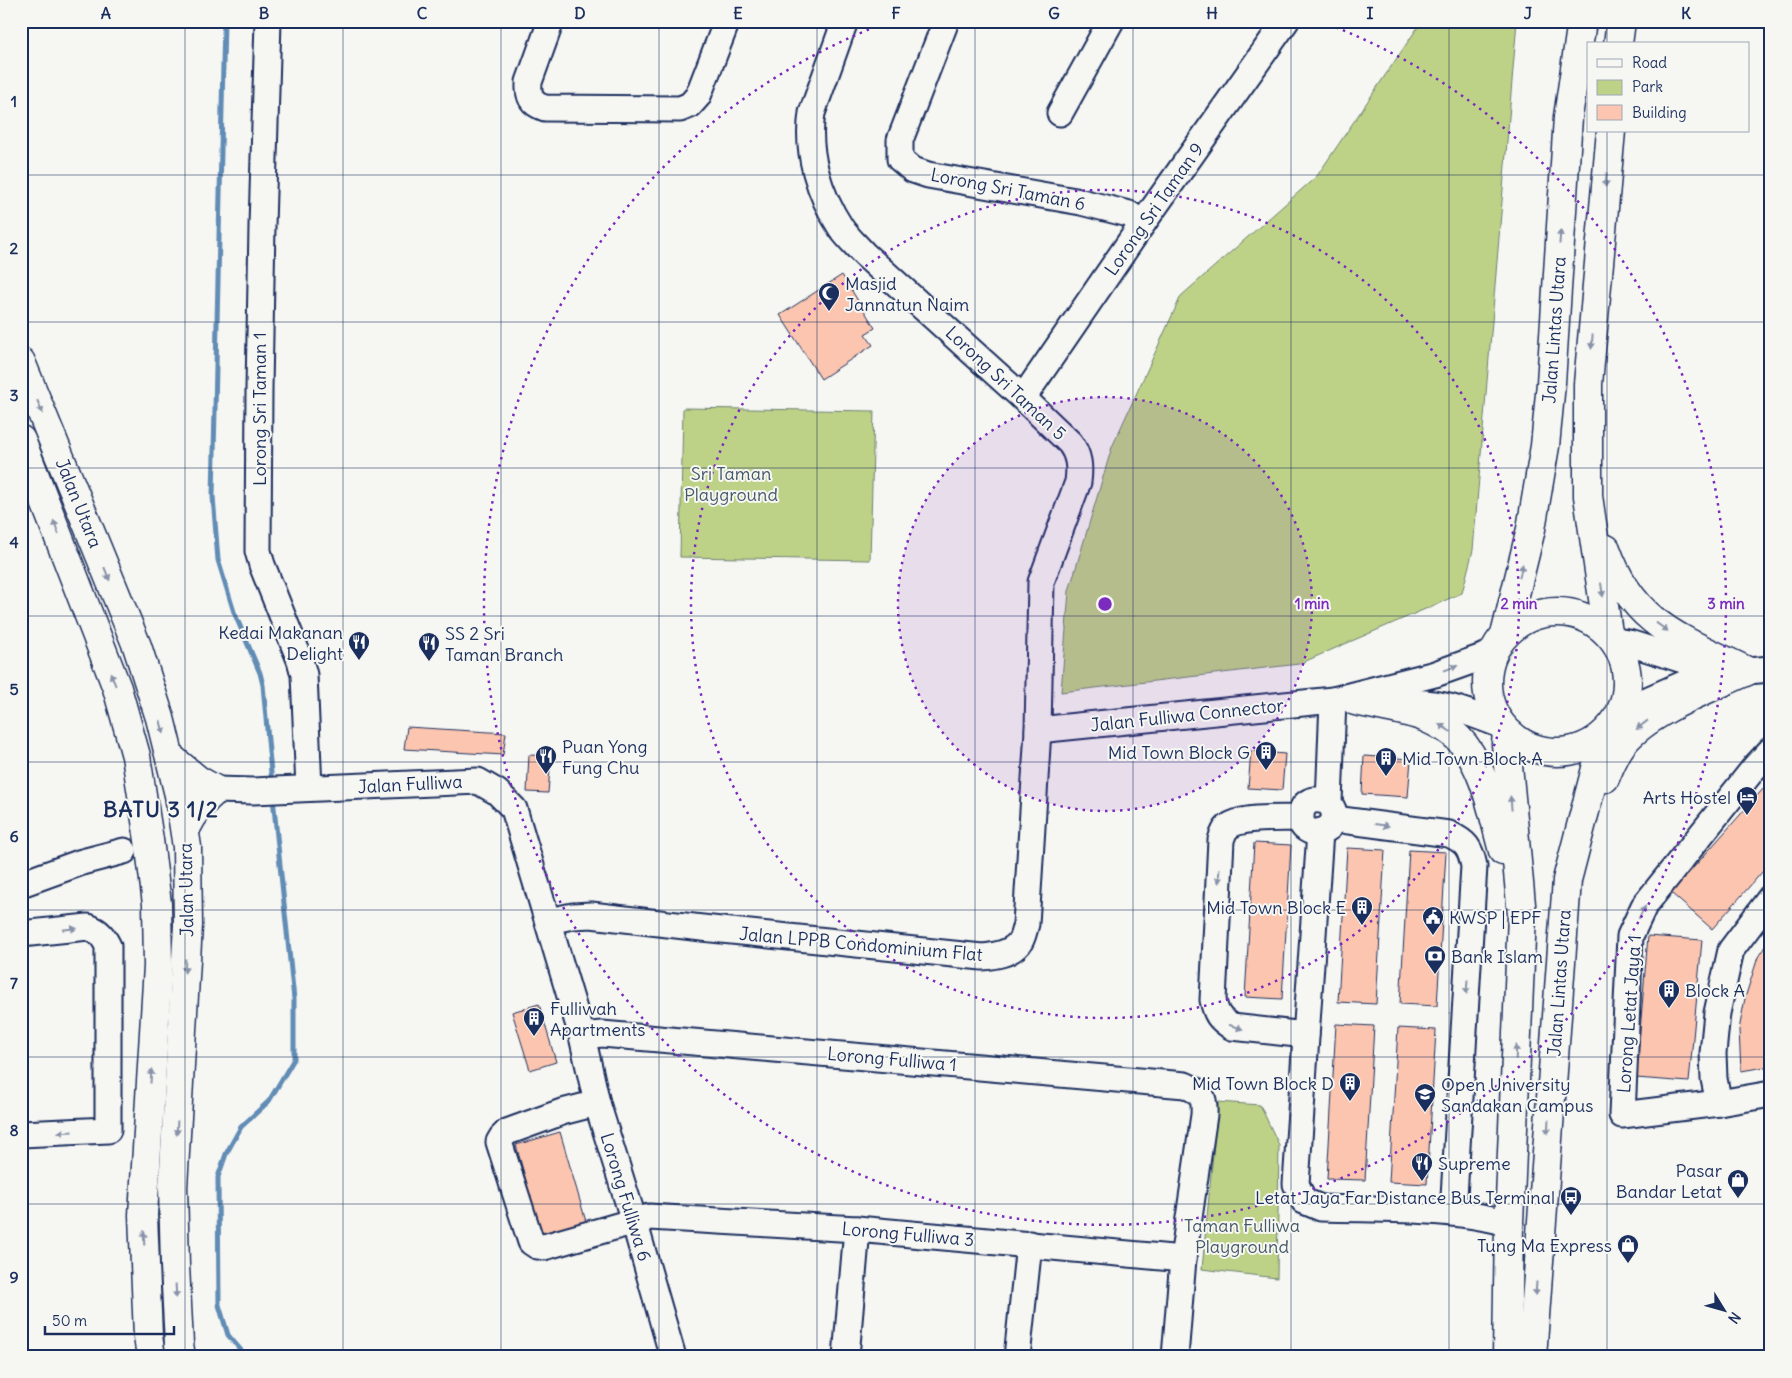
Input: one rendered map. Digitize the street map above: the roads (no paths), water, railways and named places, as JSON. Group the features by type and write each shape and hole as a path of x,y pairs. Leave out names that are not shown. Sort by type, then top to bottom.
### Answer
{"main road":[{"name":"Jalan Lintas Utara","path":"1499,644 1532,529 1545,446 1551,384 1568,117 1582,21"},
{"path":"1618,42 1620,21"},
{"path":"1504,729 1530,747 1556,753 1582,748 1612,725 1628,691 1626,664 1612,637 1588,496 1588,384 1611,132"},
{"name":"Jalan Utara","path":"21,362 137,646 160,718 180,796 187,847 188,925 173,1187 174,1266 181,1357"},
{"name":"Jalan Utara","path":"21,440 117,688 136,756 143,794 157,904 158,966 143,1215 147,1326 151,1357"},
{"path":"1588,496 1611,561 1621,583 1634,602 1651,619 1671,634 1759,670"},
{"path":"1507,1357 1509,1223 1522,915 1504,729 1492,708 1487,690 1488,671 1499,644 1523,621 1545,613 1568,612 1590,619 1612,637"},
{"path":"1567,880 1604,780 1622,744 1636,729 1655,715 1759,670"},
{"path":"1336,700 1424,717 1445,728 1462,743 1471,754 1480,772 1522,915"},
{"name":"Jalan Lintas Utara","path":"1532,1357 1567,880 1612,725"},
{"path":"170,757 198,780 216,790 194,812 185,830"},
{"path":"157,904 163,871 162,821 166,808 172,799 180,796"}],"street":[{"name":"Lorong Sri Taman 1","path":"268,21 261,254 258,550 262,565 300,660 304,683 297,789"},
{"path":"551,21 528,82 528,91 536,105 545,108 680,109 690,105 698,96 727,21"},
{"name":"Lorong Sri Taman 5","path":"845,21 812,113 810,144 818,178 827,202 842,230 864,254 1023,398 1076,451 1079,470 1078,482 1041,582"},
{"name":"Lorong Sri Taman 6","path":"946,21 900,140 900,159 913,170 928,175 1081,202 1129,214 1143,223"},
{"path":"1060,113 1111,21"},
{"name":"Lorong Sri Taman 9","path":"1023,398 1143,223 1286,21"},
{"name":"Jalan LPPB Condominium Flat","path":"548,921 591,914 702,928 982,957 998,956 1010,950 1020,942 1026,924 1038,730 1041,582"},
{"path":"1612,637 1715,670 1759,670"},
{"name":"Jalan Fulliwa Connector","path":"1336,700 1435,674 1499,644"},
{"path":"1612,725 1629,708 1715,670"},
{"path":"1336,700 1319,815 1296,1184 1304,1201 1321,1208 1453,1213 1488,1217 1509,1223"},
{"name":"Jalan Fulliwa Connector","path":"1038,730 1336,700 1426,702 1460,710 1504,729"},
{"name":"Lorong Letat Jaya 1","path":"1719,1103 1622,1115 1630,936 1644,906 1754,767 1771,750"},
{"name":"Jalan Fulliwa","path":"180,796 216,790 253,791 478,781 497,792 514,808 582,1036"},
{"path":"21,884 90,860 124,851 138,832 142,820 143,794"},
{"path":"1306,1035 1232,1027 1224,1022 1216,1013 1213,1000 1221,840 1226,828 1247,820 1319,815 1449,834 1462,840 1471,850 1474,866 1453,1213"},
{"path":"124,851 142,868 157,904"},
{"path":"1771,897 1731,950 1717,1013 1713,1053 1714,1078 1719,1103 1771,1094"},
{"path":"21,934 88,927 97,930 104,937 108,946 108,1130 21,1134"},
{"name":"Lorong Fulliwa 1","path":"582,1036 602,1034 1185,1085 1200,1092 1205,1103 1183,1259"},
{"name":"Lorong Fulliwa 6","path":"582,1036 597,1103 634,1221 673,1357"},
{"name":"Lorong Fulliwa 3","path":"597,1103 562,1112 507,1132 499,1142 531,1242 537,1246 544,1247 649,1217 858,1229 1183,1259"},
{"path":"846,1357 858,1229"},
{"path":"1017,1357 1028,1244"},
{"path":"1175,1357 1183,1259"}],"waterway":[{"path":"224,21 213,496 218,560 234,612 260,673 263,685 272,784"},
{"path":"248,1357 228,1335 219,1305 218,1177 226,1154 241,1127 269,1101 294,1059 294,999 273,798"}],"place":[{"name":"Masjid Jannatun Naim","path":"829,312"},
{"name":"Kedai Makanan Delight","path":"359,661"},
{"name":"SS 2 Sri Taman Branch","path":"429,662"},
{"name":"Mid Town Block G","path":"1266,771"},
{"name":"Puan Yong Fung Chu","path":"546,775"},
{"name":"Mid Town Block A","path":"1386,777"},
{"name":"Arts Hostel","path":"1747,816"},
{"name":"Mid Town Block E","path":"1362,926"},
{"name":"KWSP | EPF","path":"1433,936"},
{"name":"Bank Islam","path":"1435,975"},
{"name":"Block A","path":"1669,1009"},
{"name":"Fulliwah Apartments","path":"534,1037"},
{"name":"Mid Town Block D","path":"1350,1102"},
{"name":"Open University Sandakan Campus","path":"1425,1113"},
{"name":"Supreme","path":"1422,1182"},
{"name":"Pasar Bandar Letat","path":"1738,1199"},
{"name":"Letat Jaya Far Distance Bus Terminal","path":"1571,1216"},
{"name":"Tung Ma Express","path":"1628,1264"}],"district":[{"name":"BATU 3 1/2","path":"161,809"}],"park label":[{"name":"Sri Taman Playground","path":"731,483"},
{"name":"Taman Fulliwa Playground","path":"1242,1235"}]}
